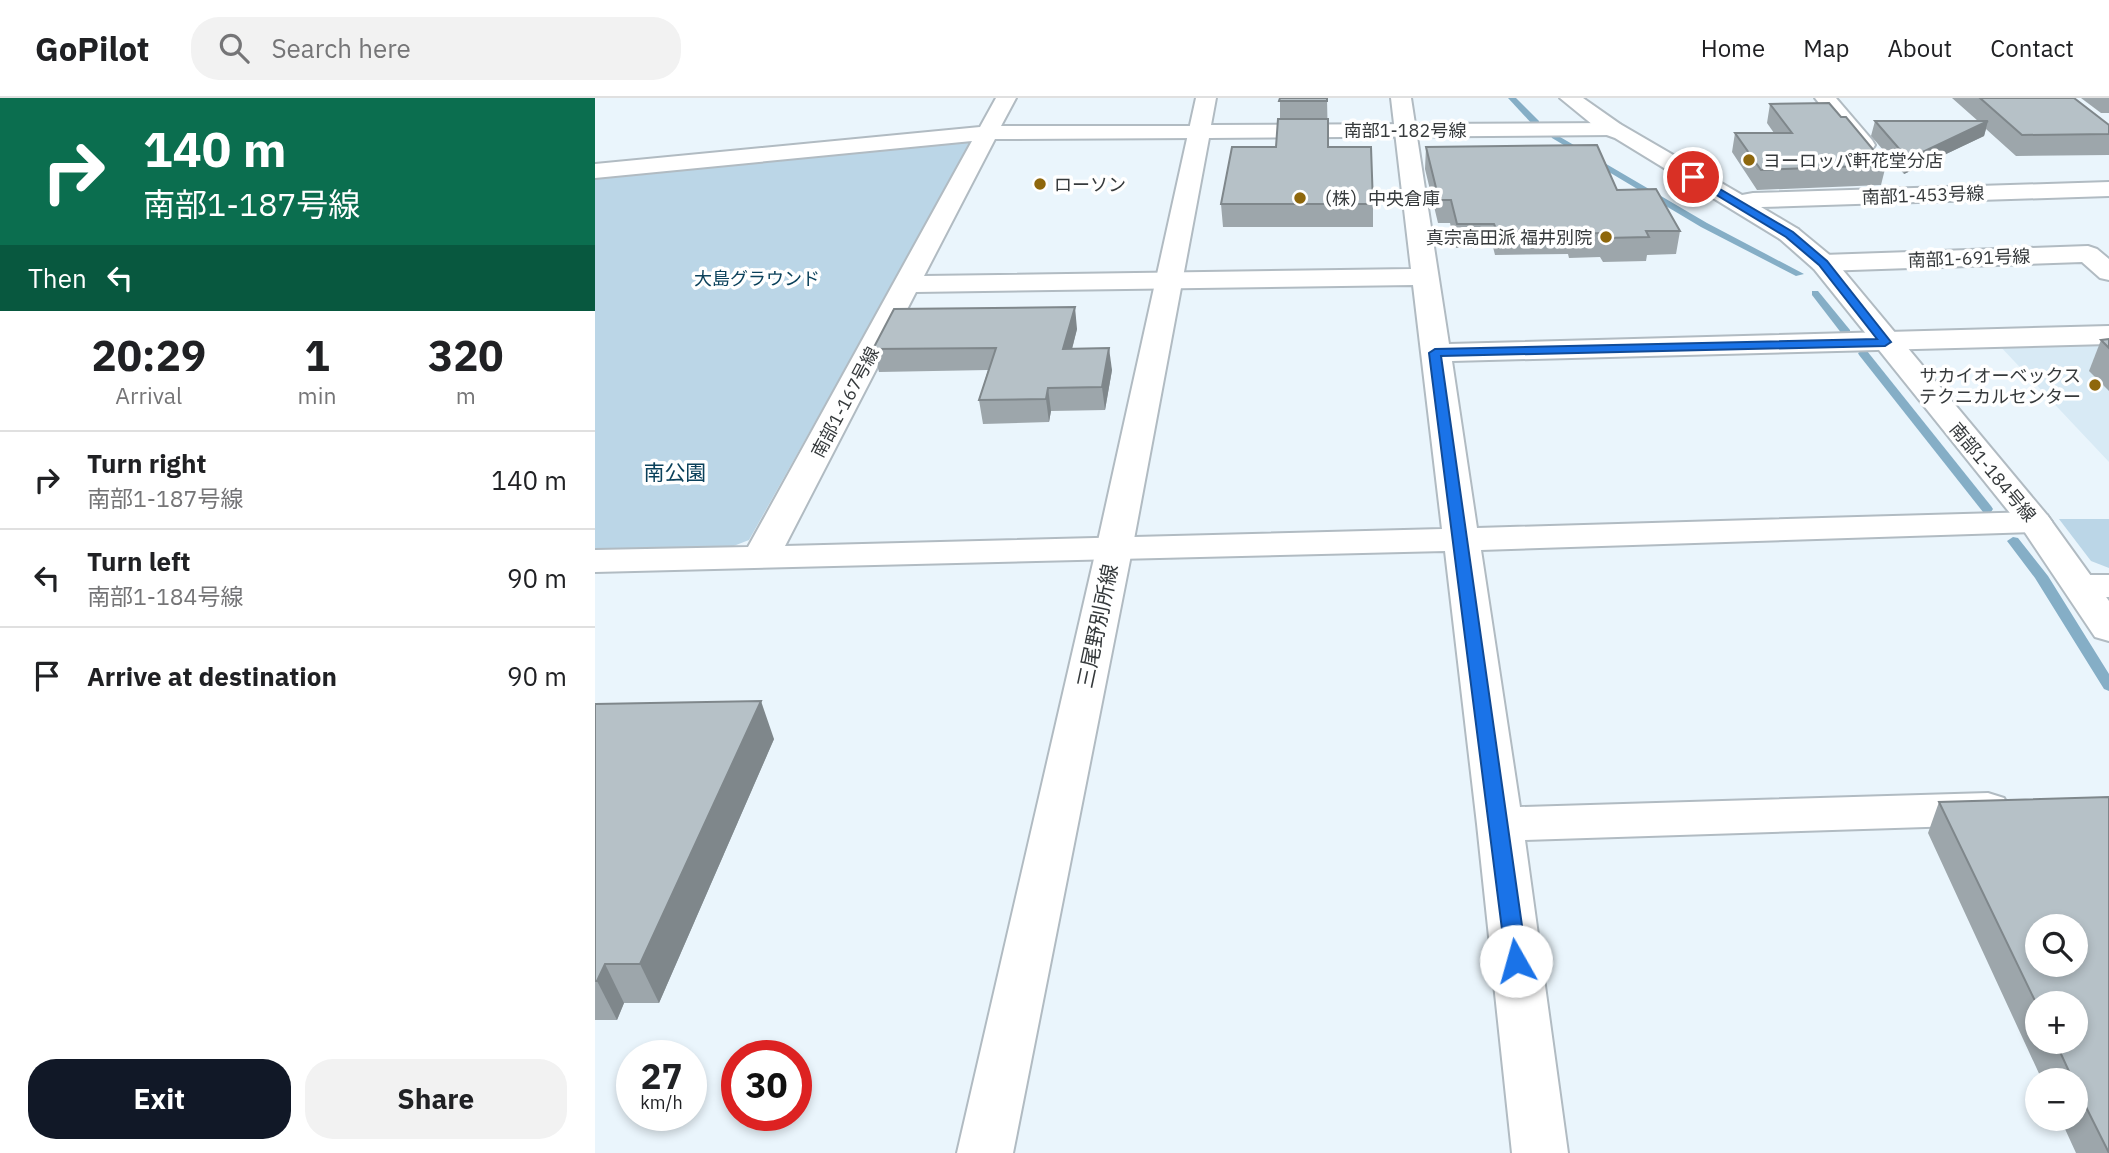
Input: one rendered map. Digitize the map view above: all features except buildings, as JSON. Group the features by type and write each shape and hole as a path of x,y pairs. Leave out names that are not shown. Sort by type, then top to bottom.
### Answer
{"street":[{"name":"南部1-167号線","path":"761,557 1006,98"},
{"name":"南部1-184号線","path":"1570,98 1612,129 1789,234 1823,263 2035,522 2095,586 2109,629"},
{"path":"1825,98 1874,157"},
{"name":"南部1-182号線","path":"595,171 1202,115 1403,114 1612,129"},
{"path":"1403,114 1500,824 1540,1153"},
{"name":"三尾野別所線","path":"985,1153 1114,550 1202,115"},
{"path":"1890,176 1906,196"},
{"name":"南部1-453号線","path":"1737,204 1753,200 2109,189"},
{"name":"南部1-691号線","path":"1823,263 2088,254 2109,272"},
{"path":"908,284 1424,277"},
{"path":"1435,353 2109,335"},
{"path":"595,561 1114,550 2035,522"},
{"path":"1500,824 2026,808"}],"shaded area":[{"path":"2109,341 2109,462 1998,344"}],"green space":[{"name":"大島グラウンド","path":"966,140 972,142 749,540 731,547 595,551 595,177"},
{"path":"2059,519 2109,519 2109,568 2091,561"}],"waterway":[{"path":"1512,98 1536,123"},
{"path":"1555,136 1704,225 1799,274"},
{"path":"1815,293 1846,332"},
{"path":"1863,353 1987,509"},
{"path":"2013,541 2041,576 2109,686"}],"place":[{"name":"ヨーロッパ軒花堂分店","path":"1749,160"},
{"name":"ローソン","path":"1040,184"},
{"name":"（株）中央倉庫","path":"1300,198"},
{"name":"真宗高田派 福井別院","path":"1606,237"},
{"name":"サカイオーベックス テクニカルセンター","path":"2095,385"}],"route":[{"path":"1516,961 1500,824 1435,353 1885,342 1823,263 1789,234 1693,177"}],"park label":[{"name":"南公園","path":"675,472"}]}
